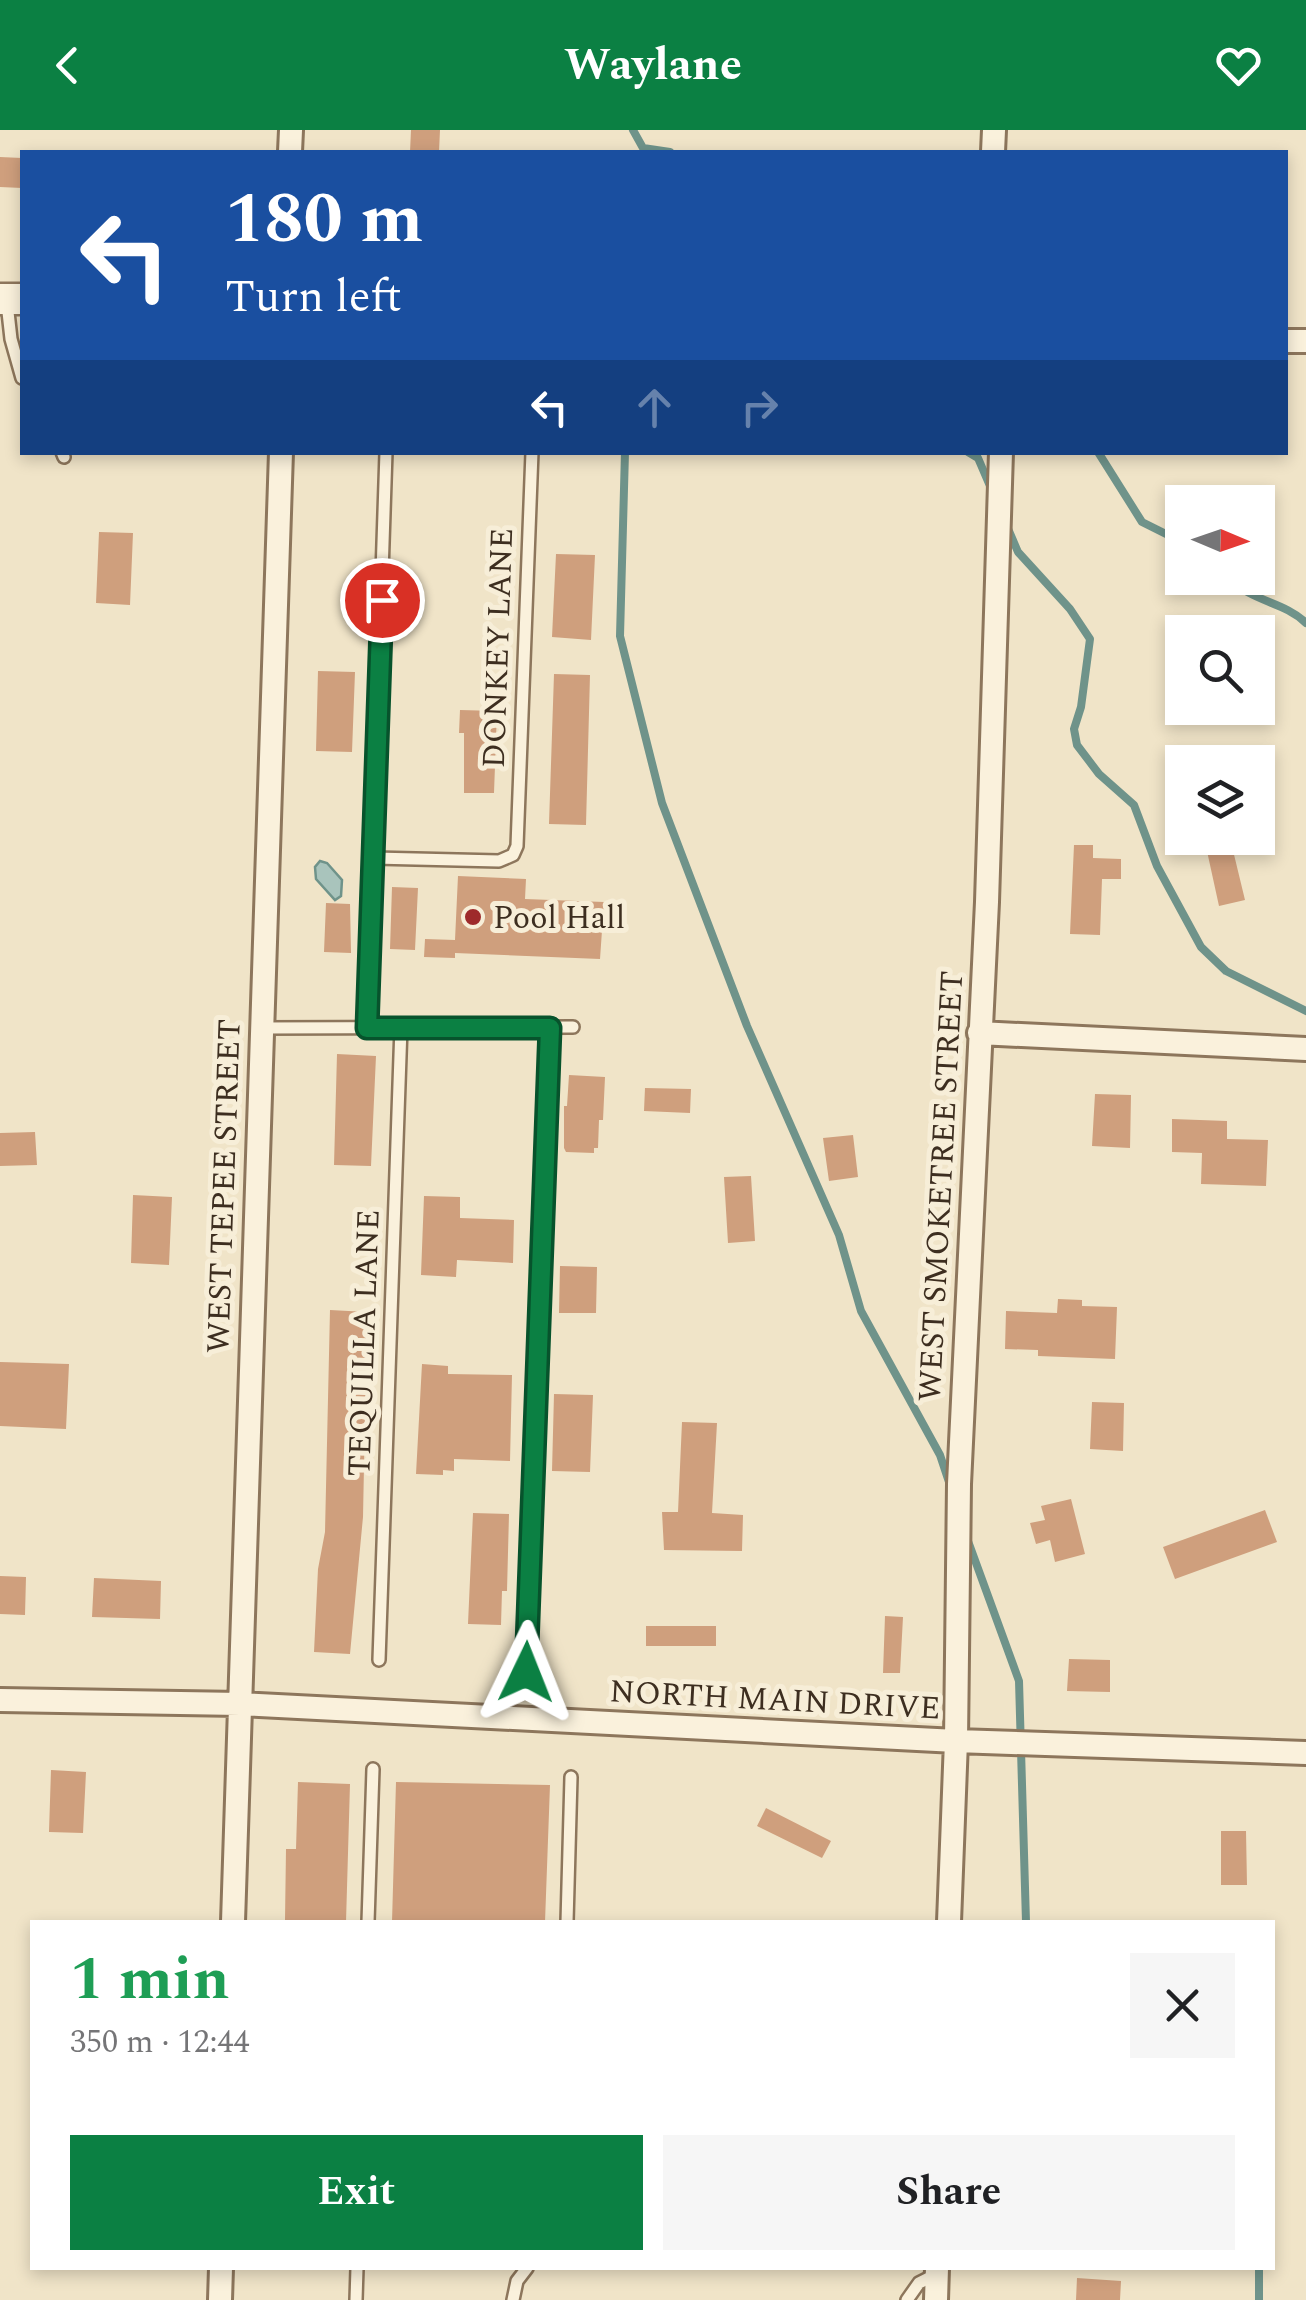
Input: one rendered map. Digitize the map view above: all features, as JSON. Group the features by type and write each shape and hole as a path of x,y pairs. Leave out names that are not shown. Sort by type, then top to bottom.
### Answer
{"street":[{"name":"WEST TEPEE STREET","path":"233,1920 281,455"},
{"name":"WEST SMOKETREE STREET","path":"949,1920 959,1484 987,902 1002,455"},
{"path":"979,1033 1306,1049"},
{"name":"NORTH MAIN DRIVE","path":"0,1700 240,1704 956,1742 1306,1753"},
{"path":"220,2300 221,2270"},
{"path":"936,2300 937,2271"}],"lane":[{"path":"10,299 11,339 20,371"},
{"path":"367,1028 386,455"},
{"name":"DONKEY LANE","path":"374,858 498,861 513,855 517,846 532,455"},
{"path":"261,1028 573,1027"},
{"name":"TEQUILLA LANE","path":"380,1660 401,1028"},
{"path":"526,1672 550,1028"},
{"path":"368,1920 373,1768"},
{"path":"567,1920 571,1776"},
{"path":"356,2300 357,2270"},
{"path":"513,2300 517,2281 525,2270"},
{"path":"907,2300 919,2282 937,2271"}],"water":[{"path":"320,861 327,863 342,880 341,896 335,900 316,879 315,867"}],"building":[{"path":"411,130 440,130 439,150 410,150"},
{"path":"0,157 20,158 20,188 0,187"},
{"path":"99,532 133,533 130,605 96,603"},
{"path":"556,554 595,555 591,640 552,637"},
{"path":"318,671 355,672 352,752 316,751"},
{"path":"554,674 590,675 586,825 549,824"},
{"path":"460,710 497,711 494,793 464,793"},
{"path":"1074,845 1093,845 1093,858 1121,859 1121,879 1102,879 1100,935 1070,934"},
{"path":"1208,855 1234,855 1245,900 1219,906"},
{"path":"458,876 526,879 525,899 604,902 600,959 455,953 455,958 424,957 425,939 455,940"},
{"path":"392,887 418,888 415,950 390,949"},
{"path":"326,903 350,904 351,953 324,952"},
{"path":"337,1054 376,1056 371,1166 334,1165"},
{"path":"569,1075 605,1077 603,1120 599,1120 598,1148 594,1148 594,1153 566,1152 564,1148"},
{"path":"645,1088 691,1089 690,1113 644,1111"},
{"path":"1095,1094 1131,1095 1130,1148 1092,1146"},
{"path":"1172,1119 1227,1121 1227,1139 1268,1140 1266,1186 1201,1184 1202,1153 1172,1152"},
{"path":"35,1132 37,1165 0,1166 0,1133"},
{"path":"853,1135 858,1177 829,1181 823,1138"},
{"path":"751,1176 755,1241 728,1243 724,1177"},
{"path":"133,1195 172,1197 169,1265 131,1263"},
{"path":"424,1196 460,1197 460,1218 514,1220 513,1263 457,1260 456,1277 421,1275"},
{"path":"560,1266 597,1267 596,1313 559,1313"},
{"path":"1058,1299 1082,1300 1082,1306 1117,1307 1115,1359 1038,1356 1038,1350 1005,1349 1006,1311 1057,1313"},
{"path":"330,1310 367,1312 363,1517 350,1654 314,1652 318,1569 325,1532"},
{"path":"0,1362 69,1364 66,1429 0,1426"},
{"path":"422,1364 448,1366 448,1374 512,1375 510,1461 454,1459 454,1471 443,1470 443,1475 416,1474"},
{"path":"554,1394 593,1395 590,1472 552,1471"},
{"path":"1092,1402 1124,1403 1123,1451 1090,1449"},
{"path":"682,1422 717,1423 712,1513 743,1515 742,1551 664,1550 662,1512 678,1512"},
{"path":"1071,1499 1085,1554 1055,1562 1050,1540 1036,1544 1030,1523 1045,1520 1041,1506"},
{"path":"1265,1510 1277,1542 1175,1579 1163,1547"},
{"path":"473,1513 509,1514 507,1591 502,1591 501,1625 468,1624"},
{"path":"0,1576 26,1577 25,1615 0,1614"},
{"path":"94,1578 161,1581 160,1619 92,1617"},
{"path":"885,1616 903,1617 900,1673 883,1673"},
{"path":"646,1626 716,1626 716,1646 646,1646"},
{"path":"1069,1659 1110,1660 1110,1692 1067,1691"},
{"path":"51,1770 86,1772 83,1833 49,1832"},
{"path":"298,1782 350,1784 346,1920 285,1920 286,1849 296,1849"},
{"path":"396,1782 550,1785 545,1920 392,1920"},
{"path":"766,1808 831,1841 822,1858 757,1826"},
{"path":"1221,1831 1246,1831 1247,1885 1221,1885"},
{"path":"1077,2278 1121,2281 1120,2300 1076,2300"}],"waterway":[{"path":"633,130 643,148 656,150"},
{"path":"625,455 620,636 662,803 747,1026 839,1235 861,1311 940,1455 950,1485"},
{"path":"973,455 978,458 993,493"},
{"path":"1100,455 1142,522 1165,534"},
{"path":"1006,524 1018,552 1070,609 1090,639 1081,707 1074,729 1077,745 1099,774 1134,805 1157,866 1201,947 1226,971 1306,1011"},
{"path":"1254,595 1306,623"},
{"path":"968,1541 1019,1681 1026,1920"},
{"path":"1259,2270 1259,2300"}],"place":[{"name":"Pool Hall","path":"473,917"}],"route":[{"path":"382,600 367,1028 550,1028 526,1672"}]}
